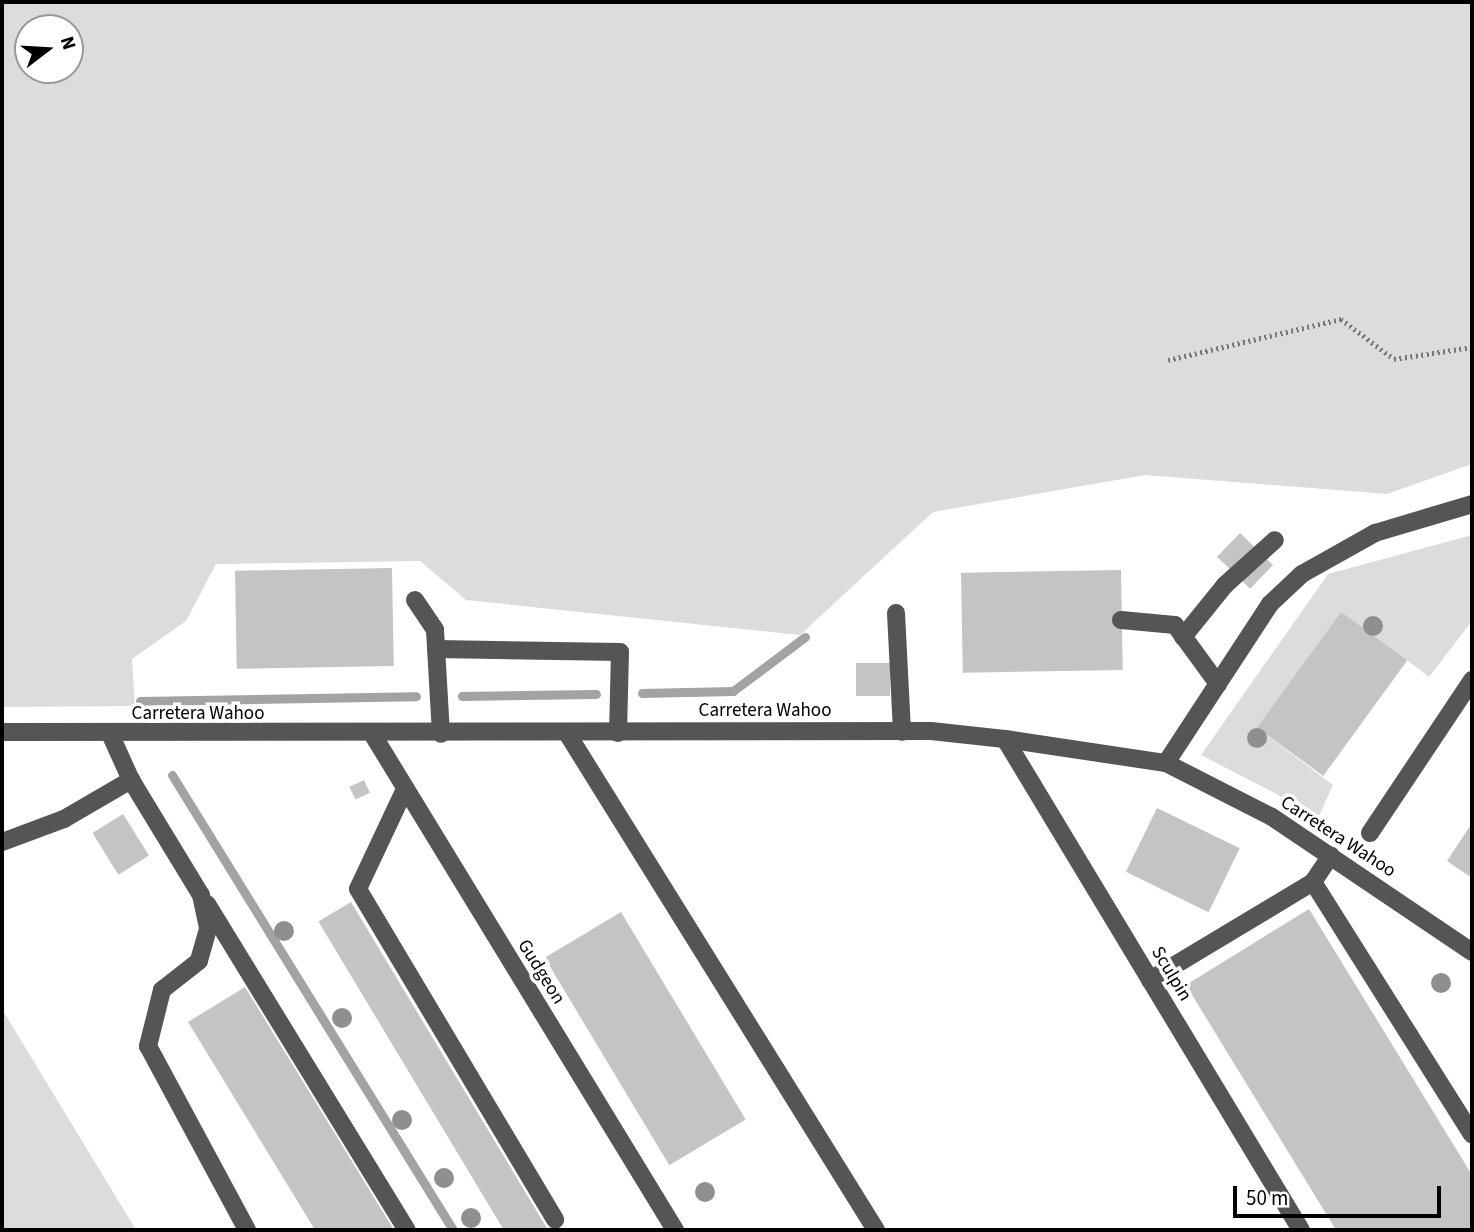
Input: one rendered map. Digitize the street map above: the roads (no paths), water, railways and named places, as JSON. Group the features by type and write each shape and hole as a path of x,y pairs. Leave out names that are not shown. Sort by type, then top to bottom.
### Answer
{"street":[{"path":"1166,763 1270,604 1302,574 1375,533 1472,504"},
{"path":"1183,637 1225,585 1275,540"},
{"path":"415,600 435,630 441,734"},
{"path":"896,613 902,732"},
{"path":"1121,620 1175,625 1217,684"},
{"path":"436,649 620,652 618,733"},
{"path":"1370,833 1465,706 1472,680"},
{"name":"Carretera Wahoo","path":"2,732 111,736 902,732 1005,739 1166,763 1331,855 1472,952"},
{"path":"568,733 876,1230"},
{"name":"Gudgeon","path":"373,735 675,1230"},
{"path":"111,736 131,780 407,1230"},
{"name":"Sculpin","path":"1005,739 1301,1230"},
{"path":"2,842 64,819 131,780"},
{"path":"405,789 358,890 555,1220"},
{"path":"1150,980 1313,882 1331,855"},
{"path":"1313,882 1472,1134"},
{"path":"201,895 208,929 199,961 162,990 148,1046 247,1230"}],"waterway":[{"path":"642,693 733,691 805,637"},
{"path":"462,696 596,694"},
{"path":"140,701 416,696"},
{"path":"172,775 453,1230"}]}
